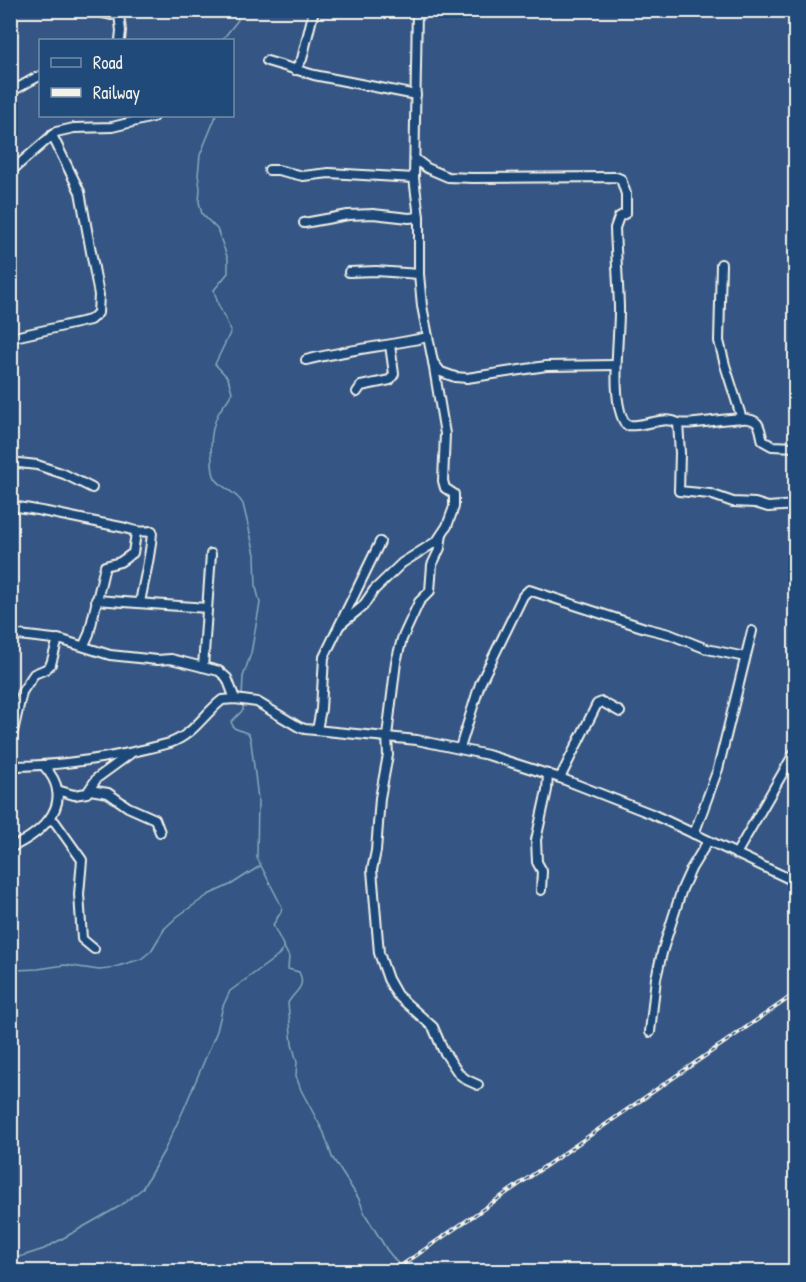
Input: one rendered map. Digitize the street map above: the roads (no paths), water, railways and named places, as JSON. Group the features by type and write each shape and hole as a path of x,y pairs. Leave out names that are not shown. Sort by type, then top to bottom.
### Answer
{"street":[{"path":"90,10 103,14 118,14 128,10"},
{"path":"296,70 302,59 314,10"},
{"path":"340,626 363,606 374,590 402,562 438,541 454,507 454,494 445,488 443,481 445,434 419,274 419,217 414,177 417,10"},
{"path":"118,14 120,39"},
{"path":"267,61 314,75 416,95"},
{"path":"10,92 28,85 32,79 39,76"},
{"path":"10,172 52,135 74,128 112,127 153,117"},
{"path":"10,338 90,320 98,314 98,285 80,192 52,135"},
{"path":"415,159 427,168 448,177 616,177 621,179 626,194 626,213 619,217 615,228 619,306 616,365 618,391 626,425 632,426 655,421 674,421 682,425 742,419 754,420 759,424 763,441 772,446 795,447"},
{"path":"269,170 303,176 329,173 414,177"},
{"path":"304,223 348,214 419,217"},
{"path":"721,264 719,340 742,419"},
{"path":"349,272 419,274"},
{"path":"306,360 344,351 428,337"},
{"path":"357,392 361,386 393,378 390,345"},
{"path":"433,362 441,372 467,378 546,366 616,365"},
{"path":"678,423 681,471 679,491 710,494 733,502 755,503 768,507 795,505"},
{"path":"10,462 37,465 64,474 93,488"},
{"path":"10,506 126,527 136,533 152,531 151,549 140,603"},
{"path":"84,645 89,634 105,566 120,562 133,553 136,533"},
{"path":"442,534 440,548 432,565 430,591 419,603 399,650 387,736 388,755 380,798 376,851 372,870 379,953 388,979 396,995 433,1027 443,1050 459,1074 478,1084"},
{"path":"317,730 321,709 324,657 380,542"},
{"path":"203,667 211,554"},
{"path":"460,748 480,684 523,596 529,590 669,634 708,649 745,657"},
{"path":"96,600 207,608"},
{"path":"694,834 718,769 752,631"},
{"path":"10,634 58,639 84,645 110,655 157,660 171,659 219,671 227,678 241,700"},
{"path":"10,745 22,692 34,674 51,664 58,639"},
{"path":"10,766 44,766 131,754 179,740 193,731 222,700 257,702 299,728 387,736 460,748 560,778 652,814 795,882"},
{"path":"560,778 597,704 602,702 620,712"},
{"path":"736,854 795,750"},
{"path":"57,790 74,795 87,793 97,778 131,754"},
{"path":"10,848 42,829 50,819 55,807 57,790 55,778 44,766"},
{"path":"541,890 542,871 537,862 536,840 547,790 548,774"},
{"path":"90,790 108,794 128,807 155,819 160,832"},
{"path":"50,819 55,822 82,860 79,894 82,939 94,949"},
{"path":"650,1032 656,978 663,949 682,890 691,869 708,841"}],"waterway":[{"path":"223,39 238,20 237,10"},
{"path":"216,117 200,155 199,202 202,214 217,229 228,259 228,273 214,290 231,331 215,364 228,378 232,392 214,423 211,441 212,467 218,482 237,496 243,504 255,554 256,587 260,603 251,653 243,677 242,697"},
{"path":"243,702 243,710 231,722 234,728 249,734 251,742 258,799 257,858 282,907 273,925 289,957 288,969 299,972 302,982 288,1003 292,1044 297,1062 296,1076 324,1133 332,1157 359,1199 365,1214 387,1250 405,1272"},
{"path":"10,968 38,969 65,965 99,970 141,959 151,951 165,928 178,916 208,895 232,884 260,866"},
{"path":"10,1260 44,1249 120,1206 142,1189 183,1111 217,1031 223,1006 230,991 278,956 283,946"}],"railway":[{"path":"392,1272 796,993"}]}
